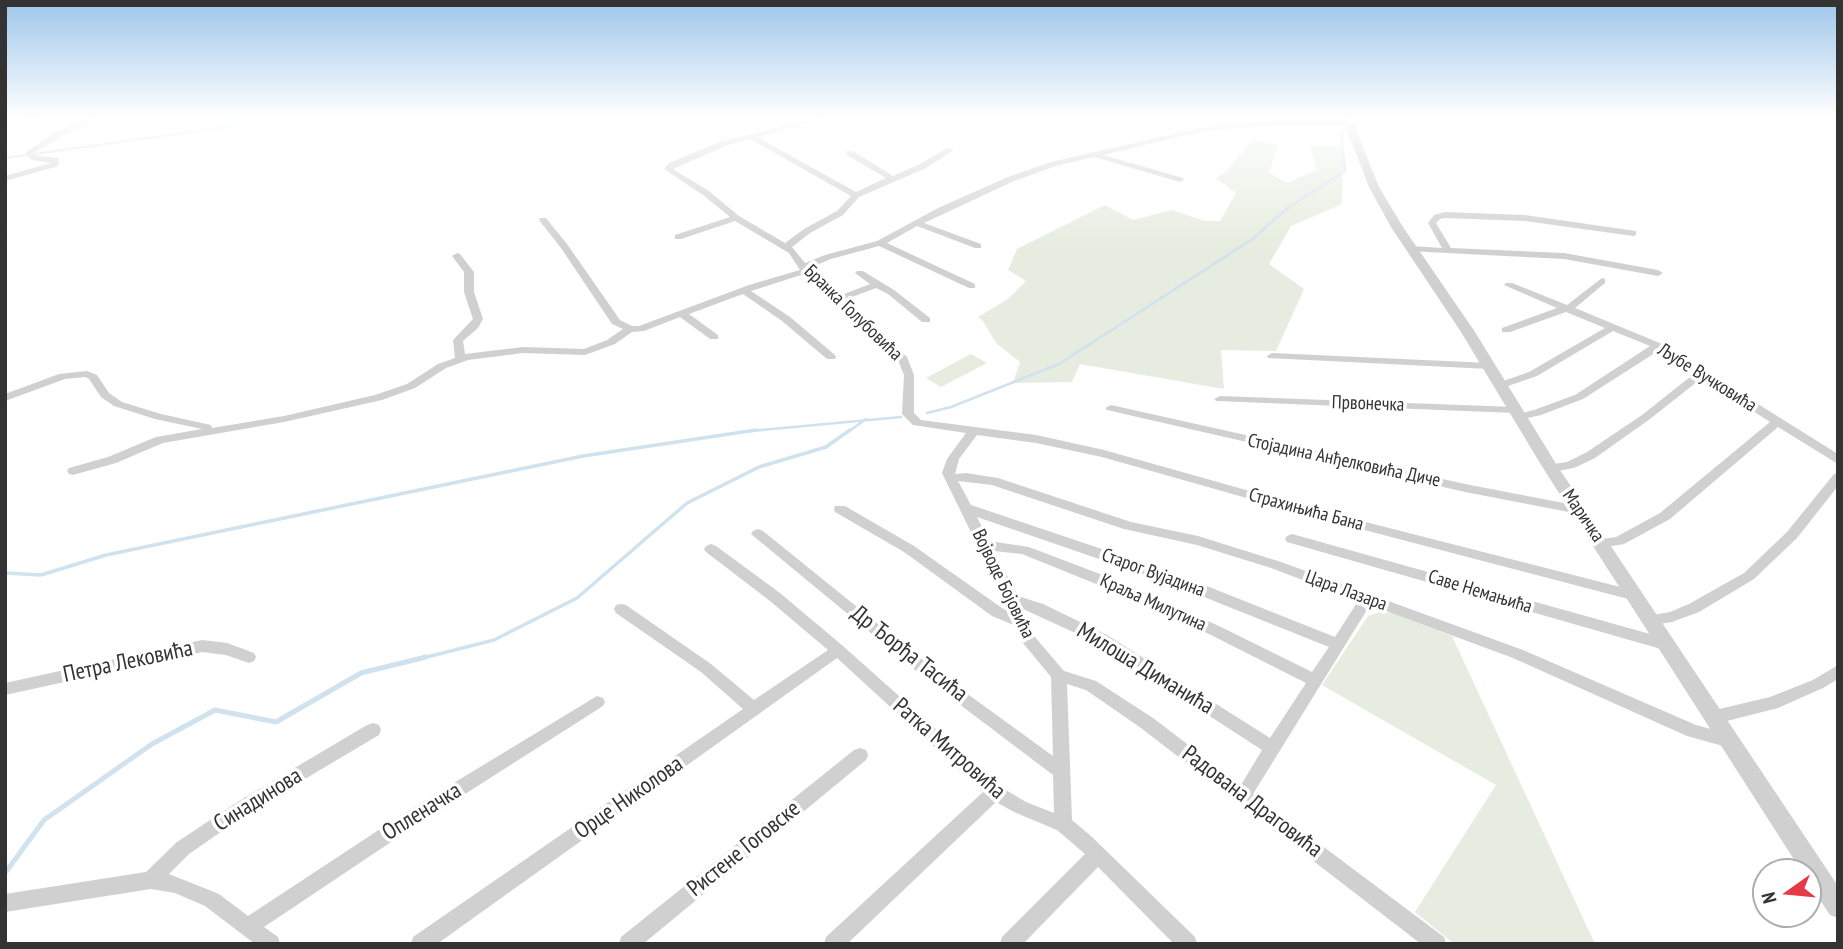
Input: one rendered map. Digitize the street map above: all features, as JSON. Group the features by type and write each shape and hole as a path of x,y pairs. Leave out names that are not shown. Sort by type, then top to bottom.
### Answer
{"street":[{"path":"5,179 48,167 57,161"},
{"name":"Бранка Голубовића","path":"684,161 668,168 706,193 736,218 786,247 805,269 902,357 909,375 906,408 912,419 924,425 974,430"},
{"path":"795,161 856,195"},
{"path":"865,161 892,179"},
{"path":"786,247 807,231 840,213 856,195 931,161"},
{"path":"73,471 112,460 151,442 360,404 411,387 442,366 460,358 514,350 585,352 611,342 630,330 640,329 805,269 828,257 880,243 943,209 1019,176 1072,161"},
{"path":"1116,161 1180,180"},
{"name":"Маричка","path":"1364,161 1374,187 1411,249 1838,907"},
{"path":"1447,249 1432,223 1437,217 1445,215 1547,220 1633,233"},
{"path":"678,237 736,218"},
{"path":"543,220 616,322 630,330"},
{"path":"919,224 978,246"},
{"path":"880,243 972,286"},
{"path":"1411,249 1564,256 1658,273"},
{"path":"457,256 469,272 469,292 478,319 458,340 460,358"},
{"path":"859,273 891,292 926,320"},
{"path":"1506,330 1567,309 1602,281"},
{"path":"839,299 877,285"},
{"name":"Љубе Вучковића","path":"1509,285 1658,346 1838,460"},
{"path":"744,290 786,319 831,357"},
{"path":"681,313 714,337"},
{"path":"1501,385 1533,374 1614,327"},
{"name":"Првонечка","path":"1220,399 1517,413 1558,406 1579,397 1658,346"},
{"path":"1272,356 1489,366"},
{"path":"5,398 63,376 87,374 93,377 105,395 118,404 213,430"},
{"path":"1551,468 1570,465 1591,456 1694,379 1706,375"},
{"name":"Стојадина Анђелковића Диче","path":"1111,408 1452,485 1579,510"},
{"path":"1601,543 1619,541 1665,516 1777,422"},
{"path":"950,478 949,467 974,430"},
{"name":"Страхињића Бана","path":"974,430 1036,439 1104,454 1303,510 1636,596"},
{"name":"Цара Лазара","path":"950,478 967,477 994,481 1129,526 1238,553 1518,654 1693,732 1730,741"},
{"path":"1653,620 1672,617 1694,608 1749,576 1792,535 1838,477"},
{"name":"Војводе Бојовића","path":"950,478 1013,600 1028,639 1059,675"},
{"name":"Старог Вујадина","path":"965,508 1174,579 1339,645"},
{"path":"840,509 909,550 997,612 1021,622"},
{"name":"Др Ђорђа Тасића","path":"758,534 935,678 1062,772"},
{"name":"Саве Немањића","path":"1292,538 1668,645"},
{"name":"Краља Милутина","path":"986,545 1024,550 1116,586 1214,630 1314,680"},
{"name":"Ратка Митровића","path":"710,549 775,597 838,650 995,792 1020,807 1063,824 1188,944"},
{"path":"1244,794 1367,598"},
{"name":"Милоша Диманића","path":"1013,600 1038,608 1119,649 1272,748"},
{"path":"621,609 706,668 755,710"},
{"name":"Петра Лековића","path":"5,689 202,646 227,649 249,657"},
{"name":"Орце Николова","path":"420,944 838,650"},
{"path":"1715,717 1772,703 1818,684 1838,671"},
{"path":"1059,675 1063,824"},
{"name":"Радована Драговића","path":"1059,675 1091,685 1244,794 1437,944"},
{"name":"Опленачка","path":"249,926 411,818 597,702"},
{"name":"Синадинова","path":"151,880 169,859 245,806 373,730"},
{"name":"Ристене Гоговске","path":"628,944 860,755"},
{"path":"834,944 995,792"},
{"path":"1009,944 1097,855"},
{"path":"5,904 151,880 190,888 249,926 271,944"}],"shaded area":[{"path":"1235,161 1273,161 1269,173 1287,183 1317,170 1314,161 1343,161 1342,204 1291,226 1269,264 1304,289 1276,351 1221,350 1224,389 1080,364 1072,382 1013,383 1020,362 996,343 978,317 1008,299 1026,281 1008,270 1017,249 1105,205 1133,220 1172,210 1205,221 1220,221 1236,193 1216,178"},
{"path":"971,354 987,363 941,387 926,378"},
{"path":"1379,612 1393,613 1452,636 1595,944 1454,944 1415,912 1496,785 1322,685 1368,616"}],"waterway":[{"path":"927,413 951,407 1059,364 1251,240 1289,207 1345,171 1344,161"},
{"path":"864,420 901,417"},
{"path":"747,431 864,420"},
{"path":"848,432 864,420"},
{"path":"747,431 756,430"},
{"path":"419,659 494,640 577,598 687,503 759,467 826,447 850,430"},
{"path":"5,573 41,575 106,555 583,456 747,431"},
{"path":"740,432 747,431"},
{"path":"5,873 44,820 152,744 215,710 276,722 361,673 426,657"}]}
